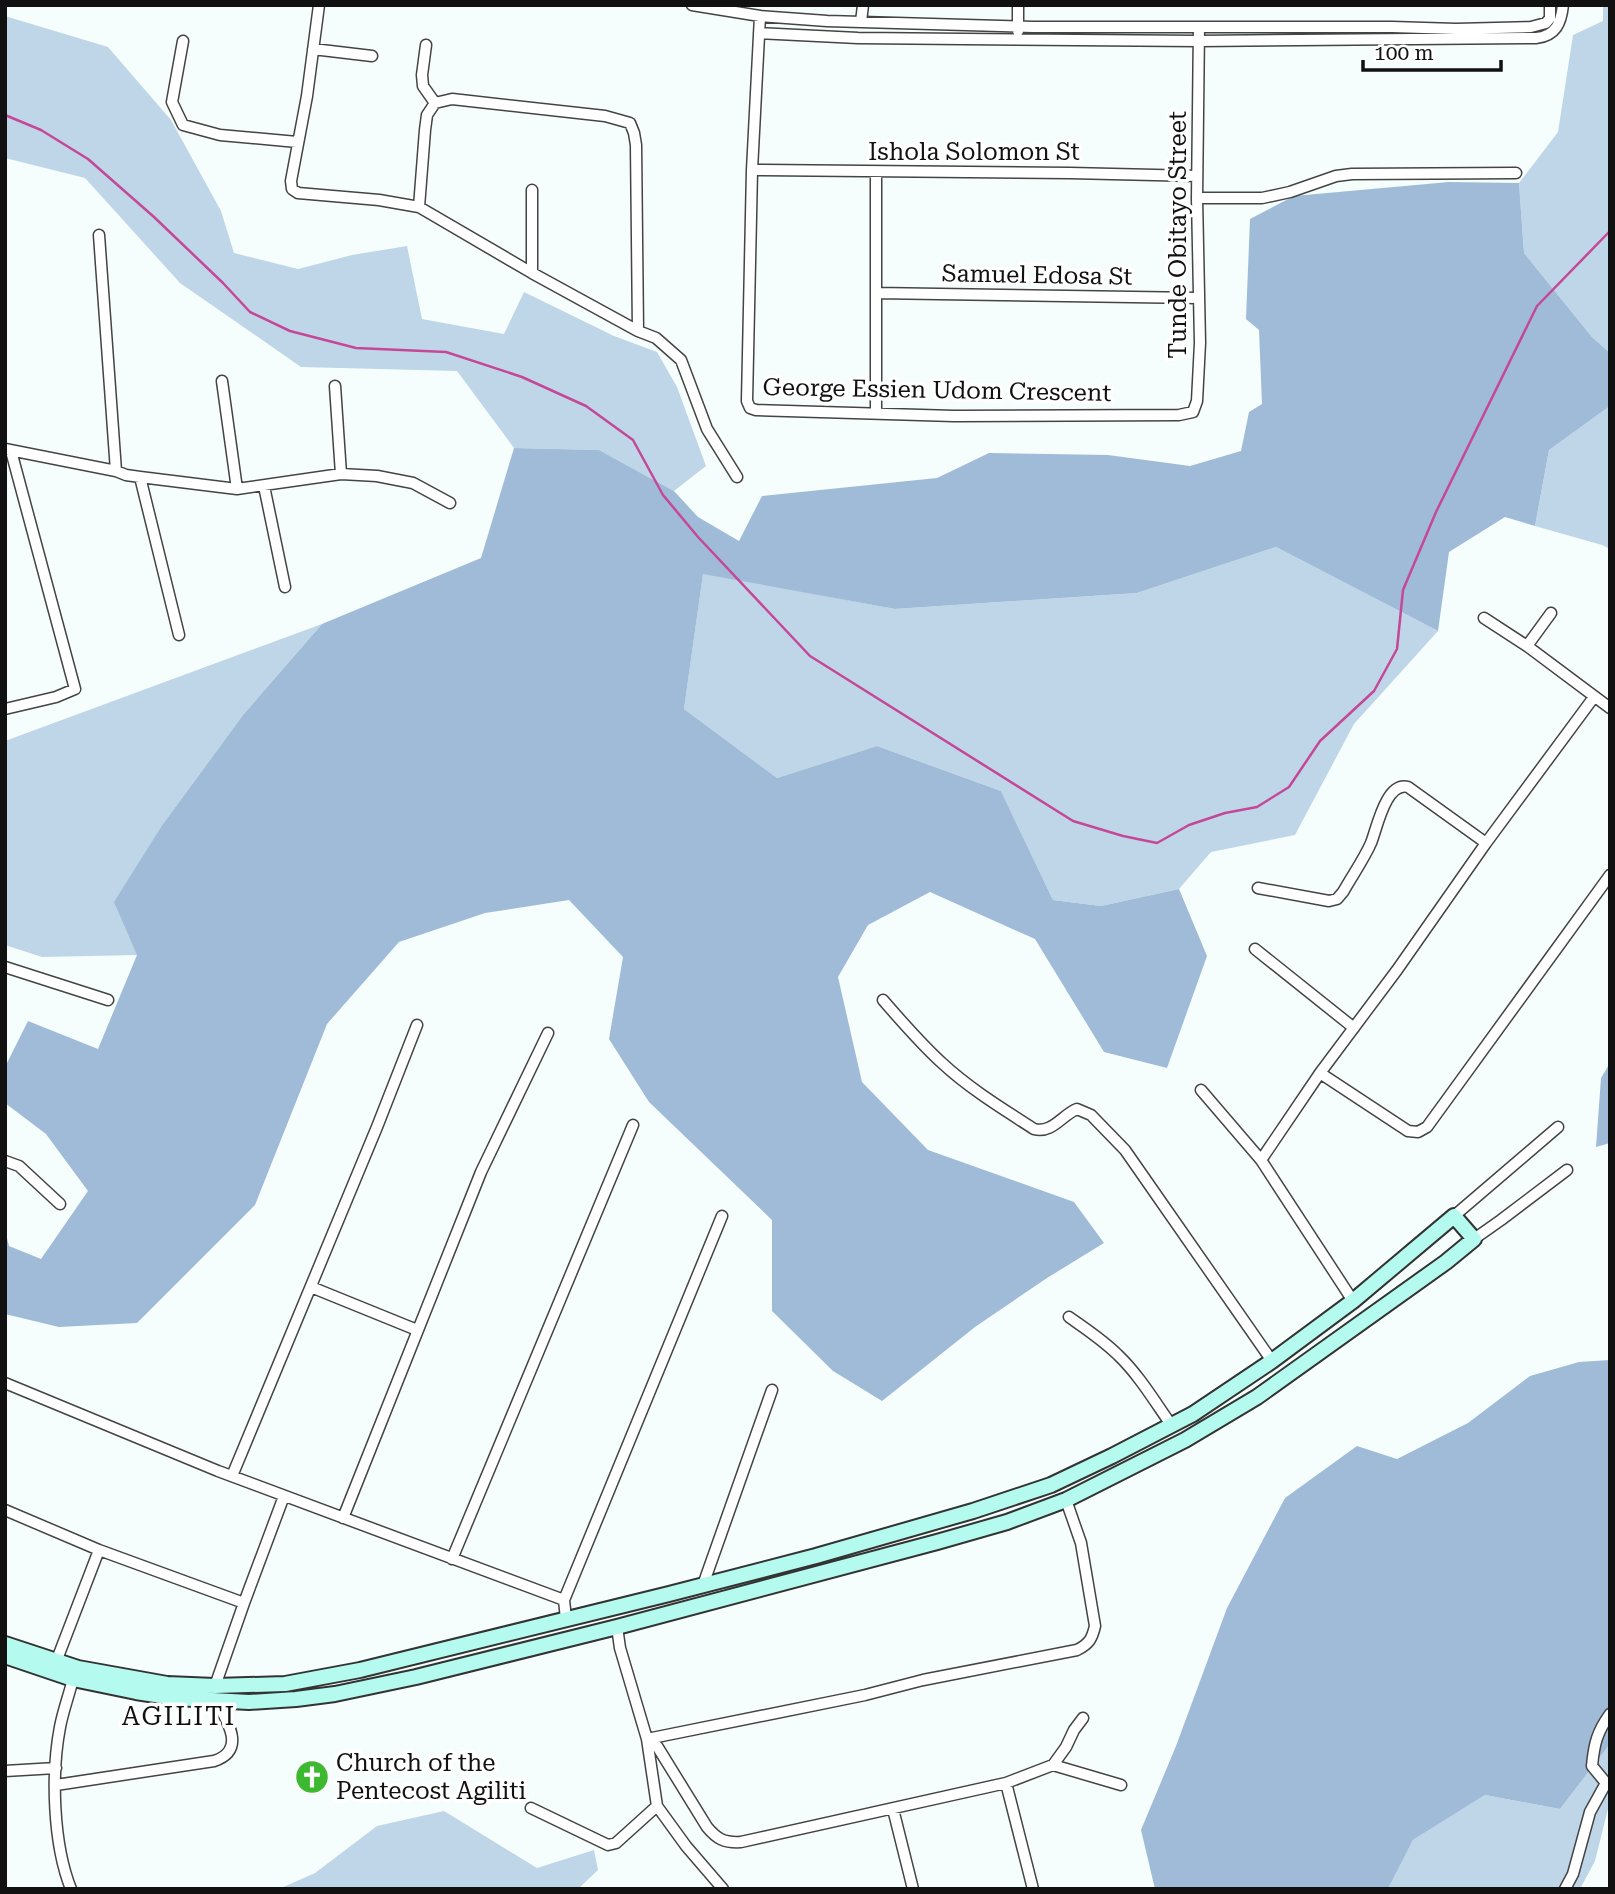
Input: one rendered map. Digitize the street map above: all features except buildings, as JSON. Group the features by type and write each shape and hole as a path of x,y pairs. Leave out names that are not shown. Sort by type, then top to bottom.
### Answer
{"street":[{"path":"319,5 307,96 291,181 292,189 298,193 379,200 419,207 532,273 638,331 656,338 681,360 707,429 737,477"},
{"path":"692,5 731,8 760,16 827,21 1018,26 1456,29 1531,27 1548,21"},
{"path":"861,22 863,5"},
{"path":"1017,38 1018,5"},
{"path":"1550,5 1548,21 1554,31"},
{"path":"759,33 858,38 1199,41 1536,38 1554,31 1560,23 1563,5"},
{"name":"George Essien Udom Crescent","path":"760,16 752,170 746,384 750,408 954,416 1164,414"},
{"name":"Tunde Obitayo Street","path":"1164,414 1194,412 1197,401 1199,27"},
{"path":"183,41 172,102 183,125 220,135 297,142"},
{"path":"426,45 423,86 435,103"},
{"path":"313,49 372,56"},
{"path":"419,207 427,115 435,103 452,99 605,116 630,123 635,133 636,145 638,331"},
{"name":"Ishola Solomon St","path":"752,170 1197,176"},
{"path":"876,172 876,413"},
{"path":"1197,198 1272,197 1314,182 1352,174 1516,173"},
{"path":"532,190 532,273"},
{"path":"99,235 116,471"},
{"name":"Samuel Edosa St","path":"876,293 1198,298"},
{"path":"222,381 237,489"},
{"path":"335,386 341,474"},
{"path":"5,709 55,697 75,689 8,450 126,475 237,489 341,474 377,476 413,483 450,503"},
{"path":"140,477 179,635"},
{"path":"264,486 285,587"},
{"path":"1527,646 1551,613"},
{"path":"1484,618 1527,646 1610,708"},
{"path":"1261,1160 1320,1073 1594,696"},
{"path":"1258,888 1329,901 1338,899 1371,843 1380,814 1392,793 1403,785 1486,843"},
{"path":"1320,1073 1408,1131 1418,1132 1427,1127 1610,875"},
{"path":"1255,949 1354,1028"},
{"path":"5,967 108,1000"},
{"path":"883,1000 943,1065 1034,1129 1049,1129 1077,1109 1091,1115 1125,1150 1272,1361"},
{"path":"232,1476 417,1024"},
{"path":"343,1518 481,1172 548,1033"},
{"path":"1201,1090 1261,1160 1353,1301"},
{"path":"452,1559 633,1125"},
{"path":"5,1656 73,1679 176,1698 285,1684 360,1671 816,1556 973,1511 1051,1485 1172,1426 1272,1361 1353,1301 1558,1127"},
{"path":"5,1161 19,1166 60,1203"},
{"path":"5,1644 56,1662 254,1702 296,1699 335,1694 416,1677 617,1627 1007,1522 1066,1500 1185,1440 1257,1397 1446,1262 1567,1170"},
{"path":"566,1619 564,1600 722,1216"},
{"path":"1454,1216 1474,1239"},
{"path":"311,1287 417,1330"},
{"path":"1069,1317 1102,1340 1119,1356 1172,1426"},
{"path":"5,1383 232,1476 564,1600"},
{"path":"703,1585 772,1390"},
{"path":"56,1785 214,1761 224,1758 231,1750 233,1738 215,1693 244,1603 284,1496"},
{"path":"647,1739 864,1695 936,1677 1077,1650 1087,1645 1095,1626 1081,1542 1066,1500"},
{"path":"5,1510 99,1550 244,1603"},
{"path":"56,1662 99,1550"},
{"path":"669,1594 673,1612"},
{"path":"617,1627 620,1648 647,1739 657,1806 686,1846 723,1889"},
{"path":"71,1889 64,1872 57,1828 56,1768 60,1727 73,1679"},
{"path":"1565,1889 1573,1874 1590,1812 1606,1783 1592,1766 1599,1728 1610,1714"},
{"path":"647,1739 657,1746 716,1837 722,1841 741,1842 1006,1783 1052,1765 1083,1718"},
{"path":"1052,1765 1121,1785"},
{"path":"5,1771 56,1768"},
{"path":"1006,1783 1033,1889"},
{"path":"531,1808 608,1845 616,1843 657,1806"},
{"path":"892,1809 914,1889"}],"shaded area":[{"path":"1603,5 1610,5 1610,353 1592,337 1524,253 1519,183 1558,132 1573,35 1603,21"},
{"path":"5,16 108,47 171,120 221,211 234,253 298,269 352,255 407,246 422,319 504,334 524,292 614,336 657,352 677,387 706,466 674,491 599,450 514,448 457,371 301,367 180,283 85,178 5,158"},
{"path":"1449,182 1519,183 1524,253 1592,337 1610,353 1610,406 1549,450 1535,526 1505,517 1449,552 1438,631 1276,547 1137,593 895,609 703,574 684,709 777,778 877,746 1001,791 1053,900 1101,906 1179,889 1207,956 1167,1068 1104,1052 1035,939 930,892 868,925 838,977 862,1082 928,1150 1074,1202 1104,1243 975,1327 882,1401 833,1371 772,1311 772,1220 649,1102 609,1039 623,957 569,900 485,913 399,942 327,1024 255,1205 137,1323 59,1327 5,1314 5,1231 9,1246 41,1259 88,1191 46,1134 5,1103 5,1067 28,1021 98,1049 137,955 114,902 163,824 243,715 322,624 481,558 514,448 599,450 674,491 698,517 739,541 762,496 937,478 989,453 1108,455 1190,466 1241,451 1249,412 1262,404 1259,330 1246,319 1250,219 1294,196"},
{"path":"1610,406 1610,549 1535,526 1549,450"},
{"path":"1276,547 1438,631 1354,724 1295,835 1211,852 1179,889 1101,906 1053,900 1001,791 877,746 777,778 684,709 703,573 895,609 1137,593"},
{"path":"322,624 243,715 163,824 138,955 42,957 5,945 5,741"},
{"path":"1610,1063 1610,1143 1596,1147 1601,1078"},
{"path":"1610,1360 1610,1744 1560,1809 1485,1795 1413,1840 1388,1889 1155,1889 1141,1830 1176,1746 1227,1608 1285,1498 1357,1446 1397,1459 1468,1423 1530,1376 1579,1362"},
{"path":"1610,1744 1610,1801 1595,1861 1580,1889 1388,1889 1413,1840 1485,1795 1560,1809"},
{"path":"444,1811 537,1868 594,1850 598,1870 578,1889 279,1889 315,1873 377,1826"}],"waterway":[{"path":"5,115 41,130 88,159 154,217 250,312 290,331 356,348 446,352 522,377 586,406 633,440 663,495 698,537 810,656 1073,821 1157,843 1189,825 1225,813 1257,807 1289,787 1320,741 1374,691 1397,649 1403,590 1436,512 1537,306 1610,231"}],"place":[{"name":"Church of the Pentecost Agiliti","path":"312,1777"}],"district":[{"name":"AGILITI","path":"179,1716"}]}
